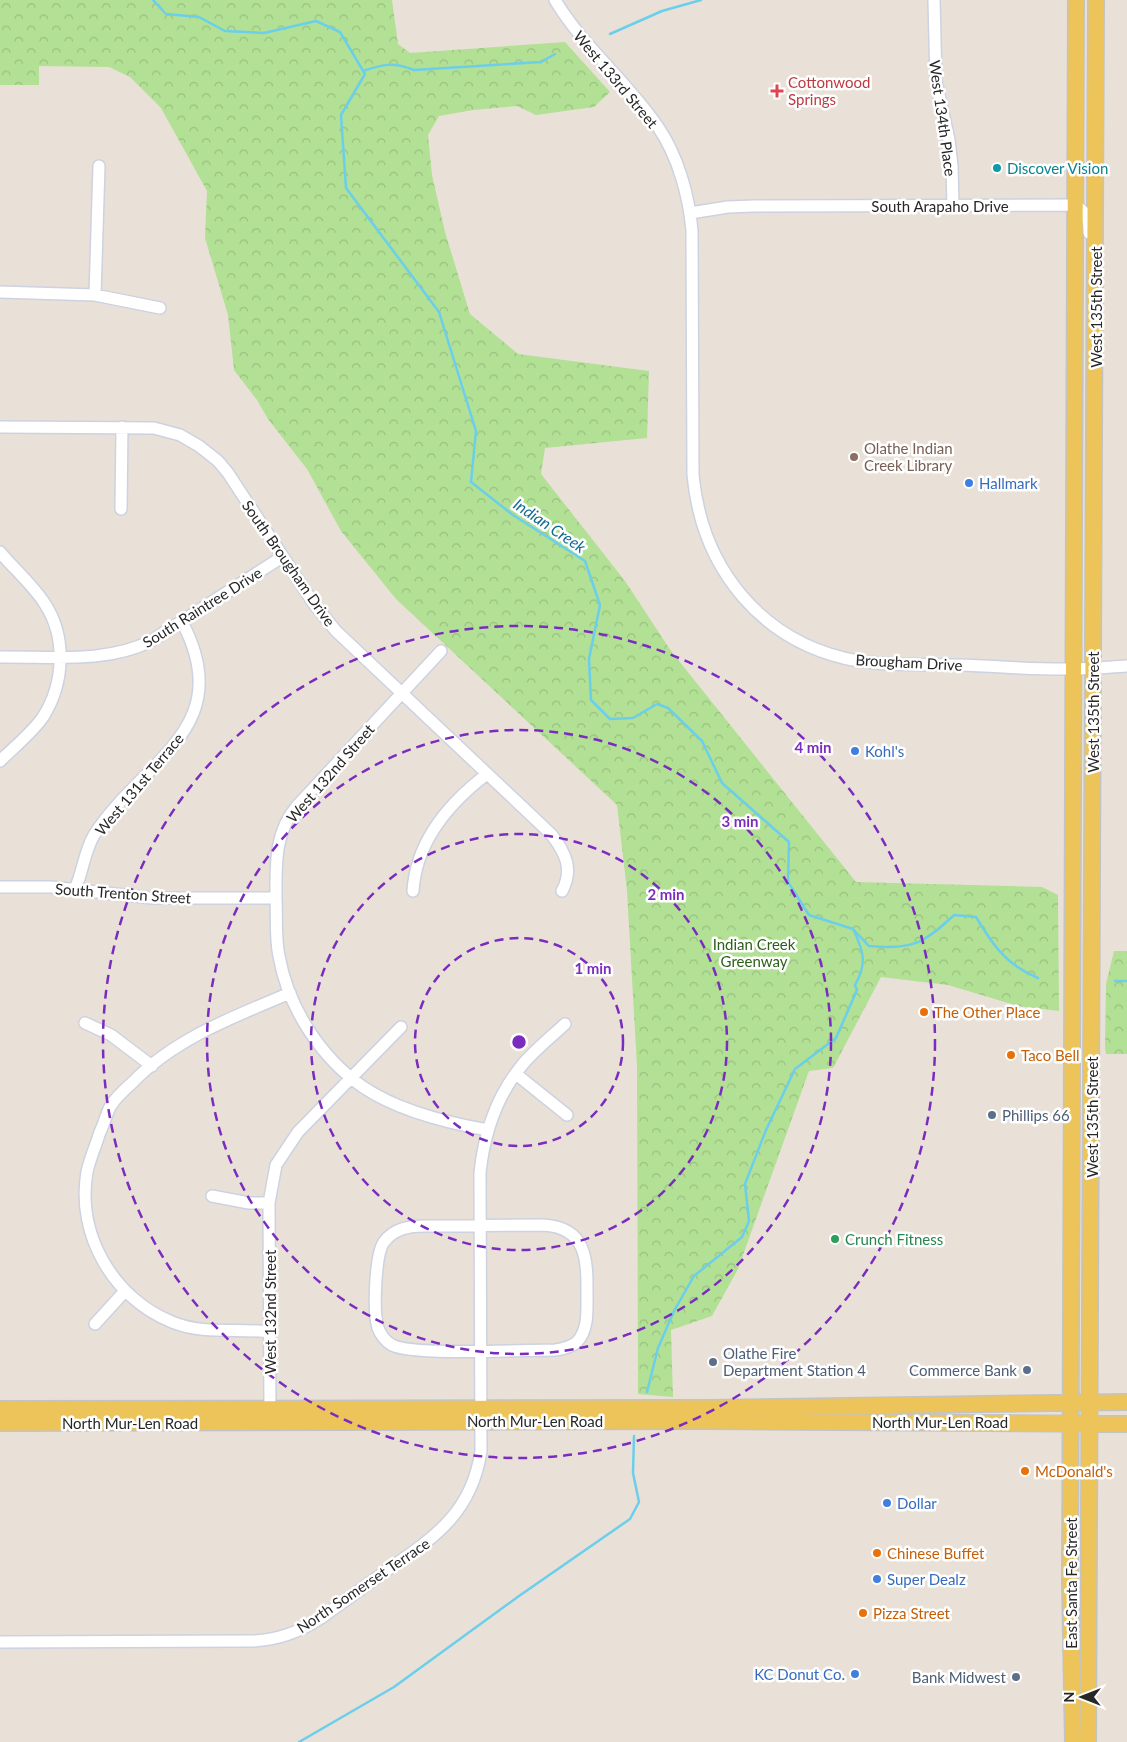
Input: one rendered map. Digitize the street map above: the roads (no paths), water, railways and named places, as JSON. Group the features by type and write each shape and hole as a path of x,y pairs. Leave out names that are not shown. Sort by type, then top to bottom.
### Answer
{"main road":[{"name":"West 135th Street","path":"1071,1424 1076,0"},
{"name":"West 135th Street","path":"1090,1424 1096,0"},
{"name":"North Mur-Len Road","path":"482,1415 1071,1403 1091,1401 1127,1402"},
{"name":"North Mur-Len Road","path":"0,1409 270,1415 482,1415 1127,1424"},
{"name":"North Mur-Len Road","path":"0,1423 270,1415"},
{"name":"East Santa Fe Street","path":"1071,1424 1073,1742"},
{"name":"East Santa Fe Street","path":"1088,1742 1090,1424"}],"street":[{"name":"West 133rd Street","path":"555,0 577,34 644,108 659,128 670,149 690,213 692,367"},
{"name":"West 134th Place","path":"934,0 936,81 949,140 953,206"},
{"path":"96,296 99,166"},
{"name":"South Arapaho Drive","path":"690,213 728,207 754,206 1075,205"},
{"path":"1075,205 1084,211 1089,222 1089,292 1096,313"},
{"path":"0,292 96,296 160,308"},
{"name":"Brougham Drive","path":"692,367 692,474 700,518 714,554 730,581 757,612 774,625 819,650 859,661 1074,669 1127,666"},
{"name":"South Brougham Drive","path":"0,427 122,427 167,431 188,439 209,453 228,473 314,604 336,631 557,842 568,868 568,880 562,891"},
{"path":"122,427 122,509"},
{"path":"0,552 46,606 57,630 59,656 59,673 54,692 42,718 0,762"},
{"name":"South Raintree Drive","path":"0,657 109,656 132,650 182,622 282,557"},
{"name":"West 131st Terrace","path":"75,889 94,835 176,744 193,714 198,692 199,668 192,640 182,622"},
{"name":"West 132nd Street","path":"352,1076 331,1058 306,1027 290,993 279,956 276,898 277,847 281,832 290,814 441,651"},
{"path":"413,891 418,859 427,838 474,784 487,774"},
{"name":"South Trenton Street","path":"0,886 75,889 152,898 276,898"},
{"path":"270,1332 208,1330 185,1326 146,1310 107,1269 95,1243 88,1215 88,1171 110,1107 134,1080 171,1050 218,1024 290,993"},
{"path":"85,1023 111,1035 152,1066"},
{"path":"482,1415 480,1173 482,1150 500,1098 523,1064 565,1024"},
{"name":"West 132nd Street","path":"270,1415 269,1203 272,1180 279,1158 298,1132 401,1027"},
{"path":"516,1074 567,1114"},
{"path":"352,1076 363,1086 394,1102 454,1124 488,1130"},
{"path":"212,1196 249,1203 269,1203"},
{"path":"409,1226 481,1226 554,1226 568,1231 576,1238 584,1251 587,1265 586,1325 577,1342 565,1348 550,1350 402,1350 384,1339 378,1329 376,1318 377,1261 384,1241 395,1232 409,1226"},
{"path":"96,1324 126,1291"},
{"name":"North Somerset Terrace","path":"0,1642 258,1641 294,1633 321,1618 429,1541 450,1521 466,1499 476,1474 481,1451 482,1415"}],"waterway":[{"name":"Indian Creek","path":"153,0 166,14 199,17 225,31 264,33 316,21 340,32 365,74 341,115 346,188 439,312 476,431 471,482 513,515 585,561 600,605 589,659 591,700 610,719 633,718 657,704 668,708 702,741 722,783 789,842 788,882 809,915 853,929 869,946 883,947 906,946 925,939 954,915 976,917 988,937 1001,953 1017,967 1038,978"},
{"path":"610,34 662,11 701,0"},
{"path":"363,71 388,65 414,70 541,62 555,54"},
{"path":"647,1392 658,1348 674,1311 694,1276 742,1237 749,1221 745,1184 766,1130 795,1069 836,1038 857,990 855,985 863,964 862,952 854,931"},
{"name":"Indian Creek","path":"1115,981 1127,981"},
{"path":"299,1742 394,1687 519,1596 630,1519 639,1502 633,1473 634,1436"}],"place":[{"name":"Cottonwood Springs","path":"777,91"},
{"name":"Discover Vision","path":"997,168"},
{"name":"Olathe Indian Creek Library","path":"854,457"},
{"name":"Hallmark","path":"969,483"},
{"name":"Kohl's","path":"855,751"},
{"name":"The Other Place","path":"924,1012"},
{"name":"Taco Bell","path":"1011,1055"},
{"name":"Phillips 66","path":"992,1115"},
{"name":"Crunch Fitness","path":"835,1239"},
{"name":"Olathe Fire Department Station 4","path":"713,1362"},
{"name":"Commerce Bank","path":"1027,1370"},
{"name":"McDonald's","path":"1025,1471"},
{"name":"Dollar","path":"887,1503"},
{"name":"Chinese Buffet","path":"877,1553"},
{"name":"Super Dealz","path":"877,1579"},
{"name":"Pizza Street","path":"863,1613"},
{"name":"KC Donut Co.","path":"855,1674"},
{"name":"Bank Midwest","path":"1016,1677"}],"park label":[{"name":"Indian Creek Greenway","path":"754,952"}]}
